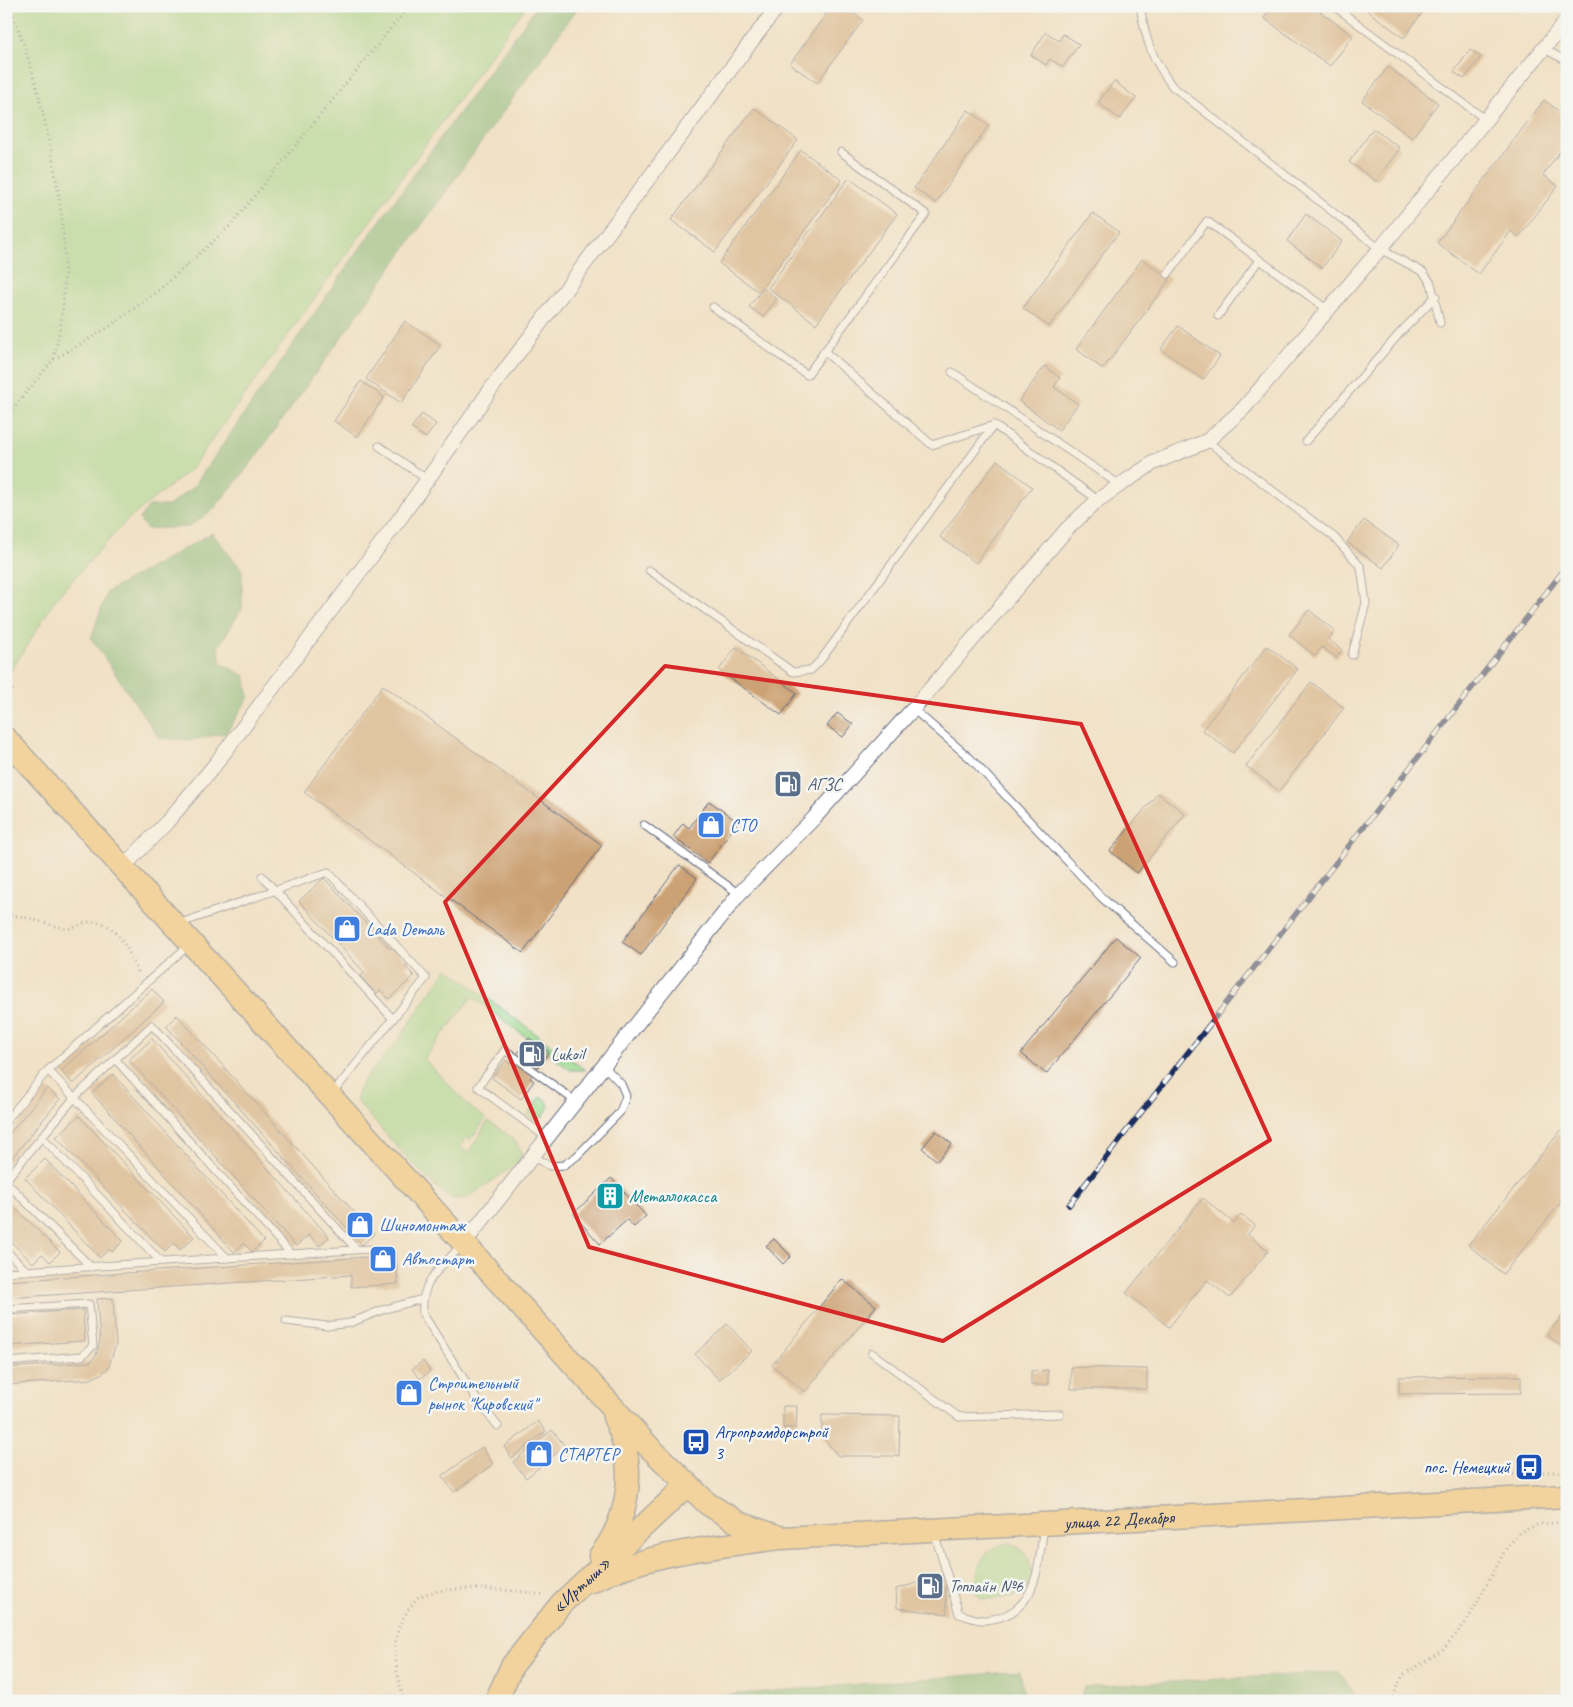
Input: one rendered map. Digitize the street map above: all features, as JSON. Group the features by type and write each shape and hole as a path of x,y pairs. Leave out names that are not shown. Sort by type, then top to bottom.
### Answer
{"main road":[{"name":"улица 22 Декабря","path":"6,739 124,866 191,943 465,1242 646,1445 708,1504 739,1523 782,1538 1567,1496"},
{"path":"568,1597 609,1545 624,1511 629,1482 625,1446 606,1400"},
{"name":"«Иртыш»","path":"496,1701 512,1666 568,1597 687,1485"},
{"path":"568,1597 610,1572 647,1561 709,1548 782,1538"}],"street":[{"path":"124,866 167,822 214,766 428,480 491,389 778,6"},
{"path":"465,1242 739,894 814,818 913,708 1067,529 1098,500 1120,485 1153,463 1207,441 1243,409 1380,249 1567,20"}],"lane":[{"path":"1140,6 1144,36 1156,64 1172,86 1380,249 1423,272 1432,284 1436,296 1440,324"},
{"path":"1334,6 1486,120"},
{"path":"1544,49 1567,61"},
{"path":"713,307 807,375 926,214 842,152"},
{"path":"1168,274 1207,221 1328,310"},
{"path":"1218,316 1259,260"},
{"path":"1306,441 1400,333 1436,296"},
{"path":"824,351 932,445 994,425"},
{"path":"952,372 1120,485"},
{"path":"994,425 1098,500"},
{"path":"649,570 793,672 811,670 820,661 994,425"},
{"path":"1207,441 1334,538 1360,567 1366,603 1352,655"},
{"path":"379,446 428,480"},
{"path":"913,708 971,759 1095,892 1175,962"},
{"path":"644,825 739,894"},
{"path":"175,925 328,872 426,978 331,1096"},
{"path":"262,876 393,1019"},
{"path":"6,1121 48,1070 191,943"},
{"path":"91,1267 6,1181 75,1097 152,1025 356,1249"},
{"path":"547,1138 478,1087 505,1050 575,1101"},
{"path":"115,1060 290,1254"},
{"path":"533,1156 550,1166 564,1164 577,1156 620,1112 626,1096 621,1084 603,1065"},
{"path":"48,1070 227,1258"},
{"path":"42,1137 161,1262"},
{"path":"465,1242 429,1279 422,1298 423,1314 479,1403 498,1426"},
{"path":"6,1272 369,1248"},
{"path":"6,1251 27,1271"},
{"path":"286,1321 328,1326 350,1323 382,1310 422,1298"},
{"path":"6,1309 89,1304 92,1346 82,1356 6,1362"},
{"path":"872,1353 959,1417 1060,1414"},
{"path":"933,1529 959,1614 984,1621 1015,1612 1035,1585 1044,1523"}],"path":[{"path":"9,6 28,54 39,94 63,220 65,266 59,338 53,360"},
{"path":"6,417 53,360 109,327 159,290 230,226 409,6"},
{"path":"6,665 13,689 6,698"},
{"path":"6,915 44,922 65,929 88,922 100,923 110,927 122,938 144,984"},
{"path":"1498,1475 1567,1471"},
{"path":"1391,1701 1403,1674 1442,1651 1468,1621 1506,1549 1520,1532 1539,1524 1567,1522"},
{"path":"404,1701 396,1672 394,1641 404,1616 417,1598 440,1590 493,1590 568,1597"}],"highlighted area":[{"path":"665,666 1081,724 1270,1140 943,1341 589,1247 445,902"}],"green space":[{"path":"6,6 526,6 191,469 126,521 57,597 6,679"},
{"path":"537,6 579,6 249,466 213,510 188,527 147,529 139,519 149,506 169,506 194,486 358,251"},
{"path":"212,533 242,570 242,609 218,647 221,663 245,676 249,697 226,733 191,740 159,738 91,638 107,592"},
{"path":"447,968 585,1070 570,1070 472,997 424,1059 470,1107 486,1119 470,1140 467,1137 460,1147 468,1153 488,1121 511,1138 520,1148 522,1154 521,1161 467,1198 453,1199 444,1194 410,1161 357,1102 357,1094 363,1081 398,1040"},
{"path":"540,1097 546,1099 549,1106 543,1117 533,1120 528,1114"},
{"path":"1010,1543 1023,1552 1028,1559 1031,1566 1031,1581 1021,1592 1012,1596 982,1599 975,1592 977,1575 982,1560 993,1549"},
{"path":"1020,1671 1025,1701 653,1701"},
{"path":"1340,1672 1358,1701 1079,1701 1084,1687"}],"building":[{"path":"832,6 844,6 863,20 817,83 790,64"},
{"path":"1273,6 1313,6 1353,36 1330,66 1264,18"},
{"path":"1361,6 1427,6 1404,38"},
{"path":"1046,32 1059,41 1063,34 1079,44 1063,67 1050,59 1046,65 1031,55"},
{"path":"1470,50 1481,57 1464,79 1454,72"},
{"path":"1388,67 1438,103 1412,138 1362,101"},
{"path":"1114,81 1136,98 1120,119 1098,103"},
{"path":"1544,100 1567,117 1567,142 1543,175 1558,186 1519,237 1511,231 1479,274 1437,243"},
{"path":"754,108 798,140 715,252 671,220"},
{"path":"968,110 989,125 936,203 914,188"},
{"path":"1373,129 1400,148 1376,181 1349,162"},
{"path":"801,150 842,180 759,292 719,263"},
{"path":"849,178 897,214 816,324 768,288"},
{"path":"1093,213 1119,232 1049,327 1023,308"},
{"path":"1306,214 1342,241 1322,268 1287,241"},
{"path":"1142,259 1170,279 1103,369 1076,349"},
{"path":"763,288 777,299 763,317 749,307"},
{"path":"405,321 441,345 401,403 366,379"},
{"path":"1178,326 1220,356 1203,380 1161,349"},
{"path":"1045,366 1060,378 1054,387 1078,404 1059,430 1019,401"},
{"path":"361,381 384,397 357,437 334,421"},
{"path":"422,414 436,424 426,438 411,428"},
{"path":"997,460 1032,487 976,563 940,537"},
{"path":"1364,520 1399,545 1383,568 1347,542"},
{"path":"1309,610 1335,631 1328,639 1342,650 1336,658 1322,647 1315,656 1289,635"},
{"path":"1267,646 1298,669 1233,753 1202,730"},
{"path":"736,647 797,693 781,715 719,670"},
{"path":"1311,682 1344,708 1279,791 1246,766"},
{"path":"383,685 602,845 523,953 304,792"},
{"path":"837,713 853,724 843,737 827,726"},
{"path":"1158,793 1185,814 1137,873 1110,851"},
{"path":"709,801 738,822 708,863 673,837 683,823 689,828"},
{"path":"679,865 697,878 641,955 622,942"},
{"path":"324,878 390,949 393,946 409,963 405,966 414,976 389,999 380,990 376,994 360,976 365,973 299,901"},
{"path":"1116,937 1141,958 1046,1074 1021,1053"},
{"path":"152,989 164,1002 73,1084 61,1071"},
{"path":"177,1015 374,1234 362,1245 166,1026"},
{"path":"529,1038 549,1052 530,1078 534,1081 521,1099 492,1078 506,1060 510,1064"},
{"path":"152,1039 329,1237 319,1246 309,1235 296,1246 129,1060"},
{"path":"113,1074 264,1241 252,1252 244,1243 234,1252 92,1093"},
{"path":"47,1088 60,1099 6,1165 6,1138"},
{"path":"79,1116 194,1237 180,1250 174,1243 165,1252 56,1137"},
{"path":"1567,1123 1567,1195 1503,1274 1468,1245"},
{"path":"936,1131 952,1144 937,1161 922,1148"},
{"path":"45,1159 123,1241 112,1252 109,1249 100,1258 25,1178"},
{"name":"Металлокасса","path":"611,1178 646,1216 634,1227 627,1220 600,1244 573,1214"},
{"path":"1203,1198 1234,1223 1241,1214 1255,1225 1248,1234 1268,1251 1230,1298 1207,1280 1169,1327 1126,1293"},
{"path":"8,1201 60,1252 50,1262 42,1254 33,1263 6,1237"},
{"path":"774,1239 791,1256 783,1264 766,1246"},
{"path":"396,1255 398,1284 351,1287 351,1275 6,1298 6,1281"},
{"path":"842,1279 876,1306 805,1392 772,1365"},
{"path":"113,1298 116,1344 108,1369 91,1379 6,1385 6,1368 90,1362 96,1355 100,1341 97,1299"},
{"path":"83,1310 85,1341 6,1346 6,1315"},
{"path":"1567,1310 1567,1351 1547,1335"},
{"path":"727,1324 752,1351 719,1380 695,1354"},
{"path":"423,1361 430,1371 420,1379 412,1369"},
{"path":"1071,1367 1147,1369 1147,1389 1071,1389"},
{"path":"1048,1370 1048,1385 1031,1385 1031,1371"},
{"path":"1521,1376 1521,1393 1399,1394 1399,1377"},
{"path":"783,1406 797,1406 796,1428 783,1428"},
{"path":"822,1415 900,1416 899,1456 838,1456 822,1436"},
{"path":"538,1421 546,1431 512,1458 504,1447"},
{"name":"СТАРТЕР","path":"552,1430 565,1446 526,1478 513,1462"},
{"path":"482,1447 493,1464 454,1492 442,1476"},
{"path":"945,1575 947,1614 897,1608 896,1589"}],"railway":[{"path":"1069,1205 1567,566"}],"place":[{"name":"АГЗС","path":"788,784"},
{"name":"СТО","path":"711,825"},
{"name":"Lada Dеталь","path":"347,929"},
{"name":"Lukoil","path":"532,1054"},
{"name":"Металлокасса","path":"610,1196"},
{"name":"Шиномонтаж","path":"360,1225"},
{"name":"Автостарт","path":"383,1259"},
{"name":"Строительный рынок \"Кировский\"","path":"409,1393"},
{"name":"Агропромдорстрой 3","path":"696,1442"},
{"name":"СТАРТЕР","path":"539,1454"},
{"name":"пос. Немецкий","path":"1529,1467"},
{"name":"Топлайн №6","path":"930,1586"}]}
